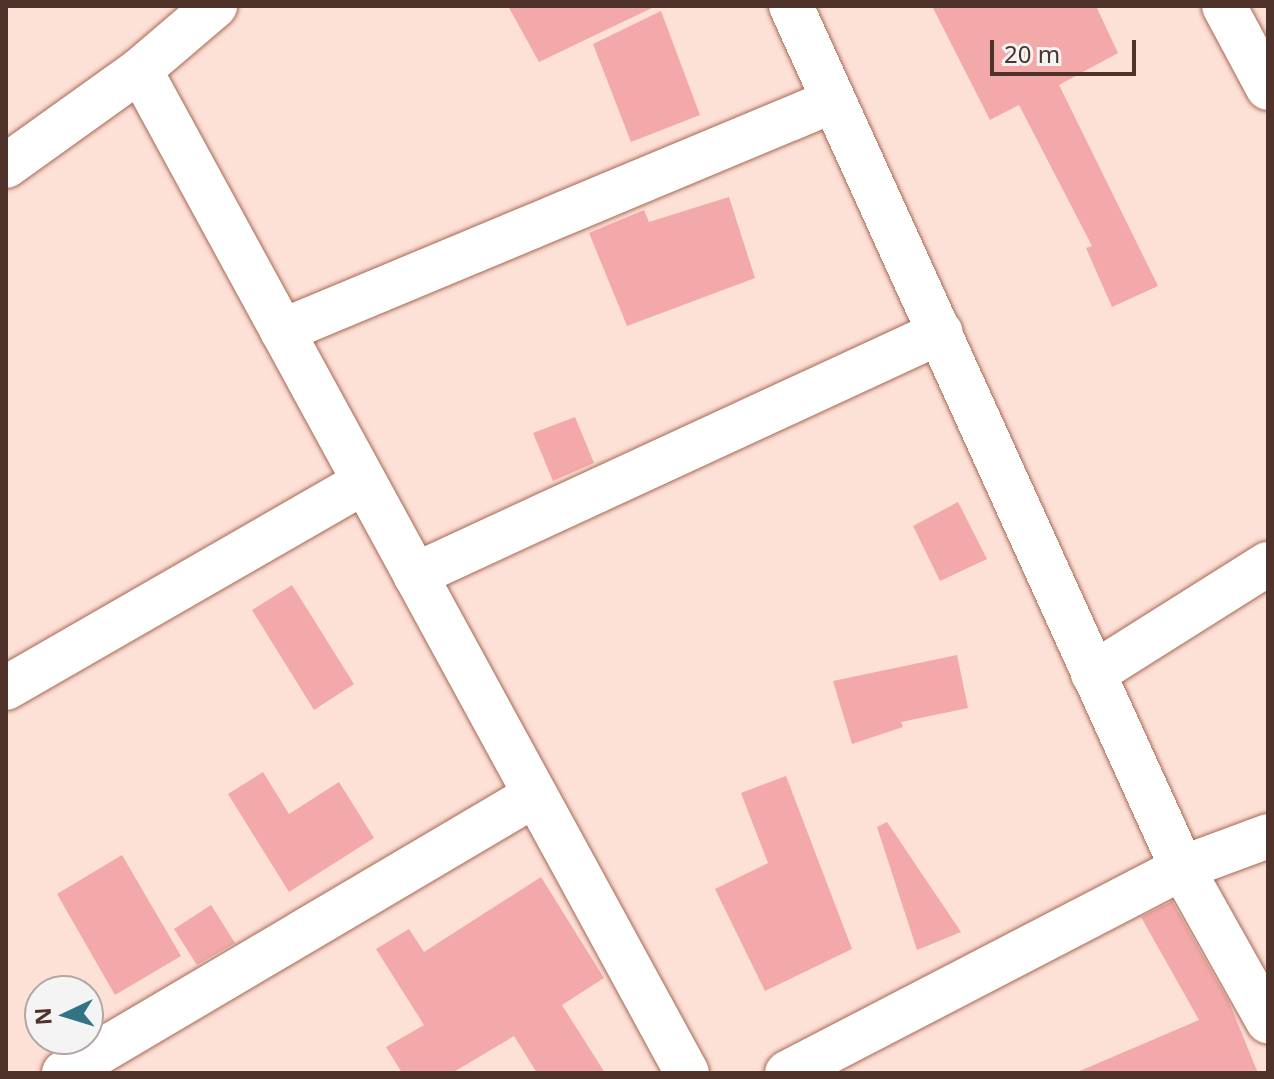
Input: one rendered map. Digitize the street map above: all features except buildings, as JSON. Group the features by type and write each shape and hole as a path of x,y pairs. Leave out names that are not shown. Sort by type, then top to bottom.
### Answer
{"street":[{"path":"791,6 1182,868 1268,1021"},
{"path":"1224,6 1268,88"},
{"path":"6,166 140,70 213,7"},
{"path":"140,70 687,1073"},
{"path":"282,331 833,101"},
{"path":"415,575 941,332"},
{"path":"6,688 364,482"},
{"path":"1093,674 1268,564"},
{"path":"64,1073 535,795"},
{"path":"787,1073 1182,868 1268,836"}]}
